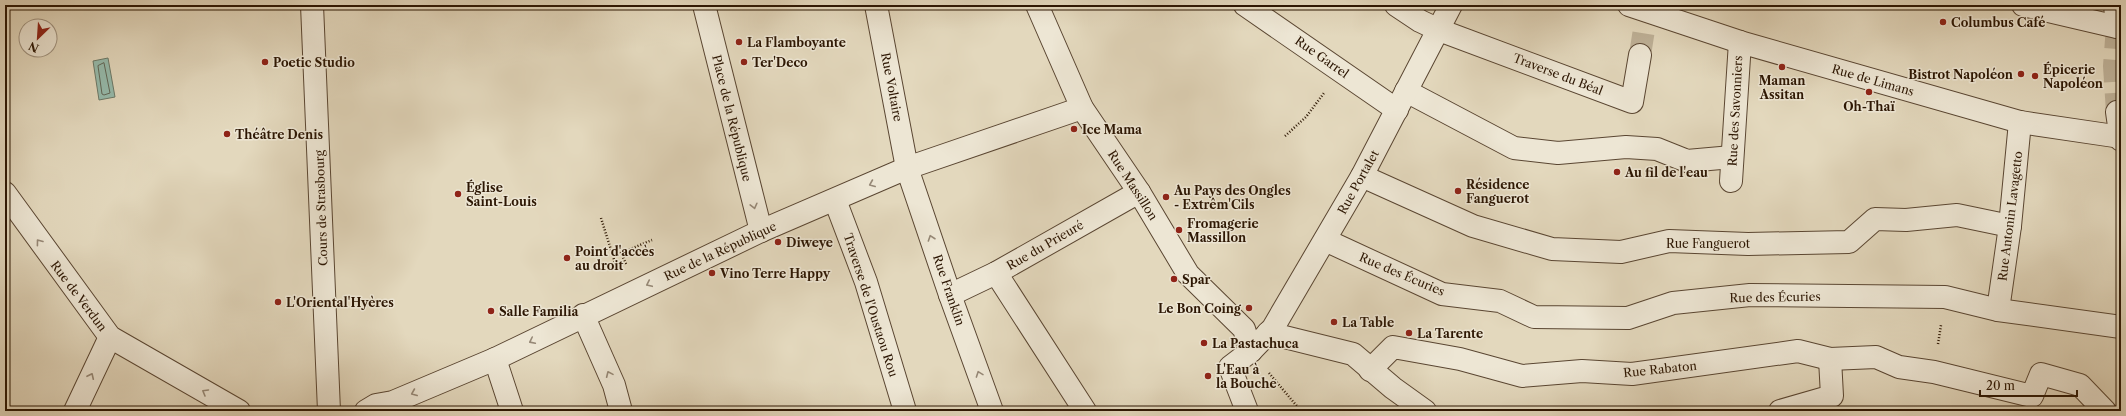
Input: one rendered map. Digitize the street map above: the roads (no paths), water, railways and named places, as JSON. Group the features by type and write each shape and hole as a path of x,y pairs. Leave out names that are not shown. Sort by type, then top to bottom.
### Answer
{"street":[{"name":"Cours de Strasbourg","path":"312,5 329,411"},
{"name":"Place de la République","path":"704,5 761,231"},
{"name":"Rue Voltaire","path":"876,5 907,168"},
{"name":"Rue Massillon","path":"1037,5 1082,108 1139,192 1188,274 1244,329 1251,351"},
{"name":"Rue Garrel","path":"1245,5 1397,110"},
{"path":"1396,5 1420,21 1439,30"},
{"name":"Rue Portalet","path":"1247,411 1230,367 1251,351 1273,328 1362,176 1451,5"},
{"path":"2023,5 2119,27 2115,5"},
{"name":"Rue de Limans","path":"1640,13 2020,122 2121,138"},
{"name":"Traverse du Béal","path":"1439,30 1632,102 1640,55"},
{"name":"Rue des Savonniers","path":"1731,181 1740,42"},
{"path":"1406,91 1514,148 1558,153 1626,146 1658,149 1687,161 1732,157"},
{"name":"Rue de la République","path":"366,411 376,405 393,402 495,359 583,315 761,231 907,168 1082,108"},
{"path":"2118,112 2121,138"},
{"name":"Rue Antonin Lavagetto","path":"1998,310 2010,226 2020,122"},
{"name":"Rue Franklin","path":"907,168 950,295 992,411"},
{"name":"Rue Fanguerot","path":"1362,176 1473,226 1552,249 1621,252 1669,240 1748,244 1848,242 1875,219 1906,220 1957,215 2010,226"},
{"name":"Rue du Prieuré","path":"950,295 996,273 1139,192"},
{"name":"Rue de Verdun","path":"6,198 110,337 239,411"},
{"name":"Traverse de l'Oustaou Rou","path":"835,200 866,282 905,411"},
{"name":"Rue des Écuries","path":"1325,240 1442,294 1500,301 1534,317 1628,318 1673,303 1750,295 1944,297 1998,310 2121,327"},
{"path":"996,273 1085,411"},
{"path":"583,315 614,385 621,411"},
{"path":"1268,333 1353,354 1370,370 1425,411"},
{"path":"75,411 110,337"},
{"name":"Rue Rabaton","path":"1370,370 1393,347 1460,359 1522,376 1582,371 1632,374 1798,351 1830,359 1876,357 1899,367 1934,372 2032,396 2041,374 2080,385 2105,411"},
{"path":"495,359 512,411"},
{"path":"1780,411 1832,396 1830,359"}],"water":[{"path":"108,58 115,97 99,100 93,61"}],"tunnel":[{"path":"1640,55 1645,23"},
{"path":"2117,27 2114,66 2117,112"}],"place":[{"name":"Columbus Café","path":"1943,22"},
{"name":"La Flamboyante","path":"739,42"},
{"name":"Poetic Studio","path":"265,62"},
{"name":"Ter'Deco","path":"744,62"},
{"name":"Maman Assitan","path":"1782,67"},
{"name":"Bistrot Napoléon","path":"2021,74"},
{"name":"Épicerie Napoléon","path":"2035,76"},
{"name":"Oh-Thaï","path":"1869,92"},
{"name":"Ice Mama","path":"1074,129"},
{"name":"Théâtre Denis","path":"227,134"},
{"name":"Au fil de l'eau","path":"1617,172"},
{"name":"Résidence Fanguerot","path":"1458,191"},
{"name":"Église Saint-Louis","path":"458,194"},
{"name":"Au Pays des Ongles - Extrêm'Cils","path":"1166,197"},
{"name":"Fromagerie Massillon","path":"1179,230"},
{"name":"Diweye","path":"778,242"},
{"name":"Point d'accès au droit","path":"567,258"},
{"name":"Vino Terre Happy","path":"712,273"},
{"name":"Spar","path":"1174,279"},
{"name":"L'Oriental'Hyères","path":"278,302"},
{"name":"Le Bon Coing","path":"1249,308"},
{"name":"Salle Familia","path":"491,311"},
{"name":"La Table","path":"1334,322"},
{"name":"La Tarente","path":"1409,333"},
{"name":"La Pastachuca","path":"1204,343"},
{"name":"L'Eau à la Bouche","path":"1208,376"}]}
